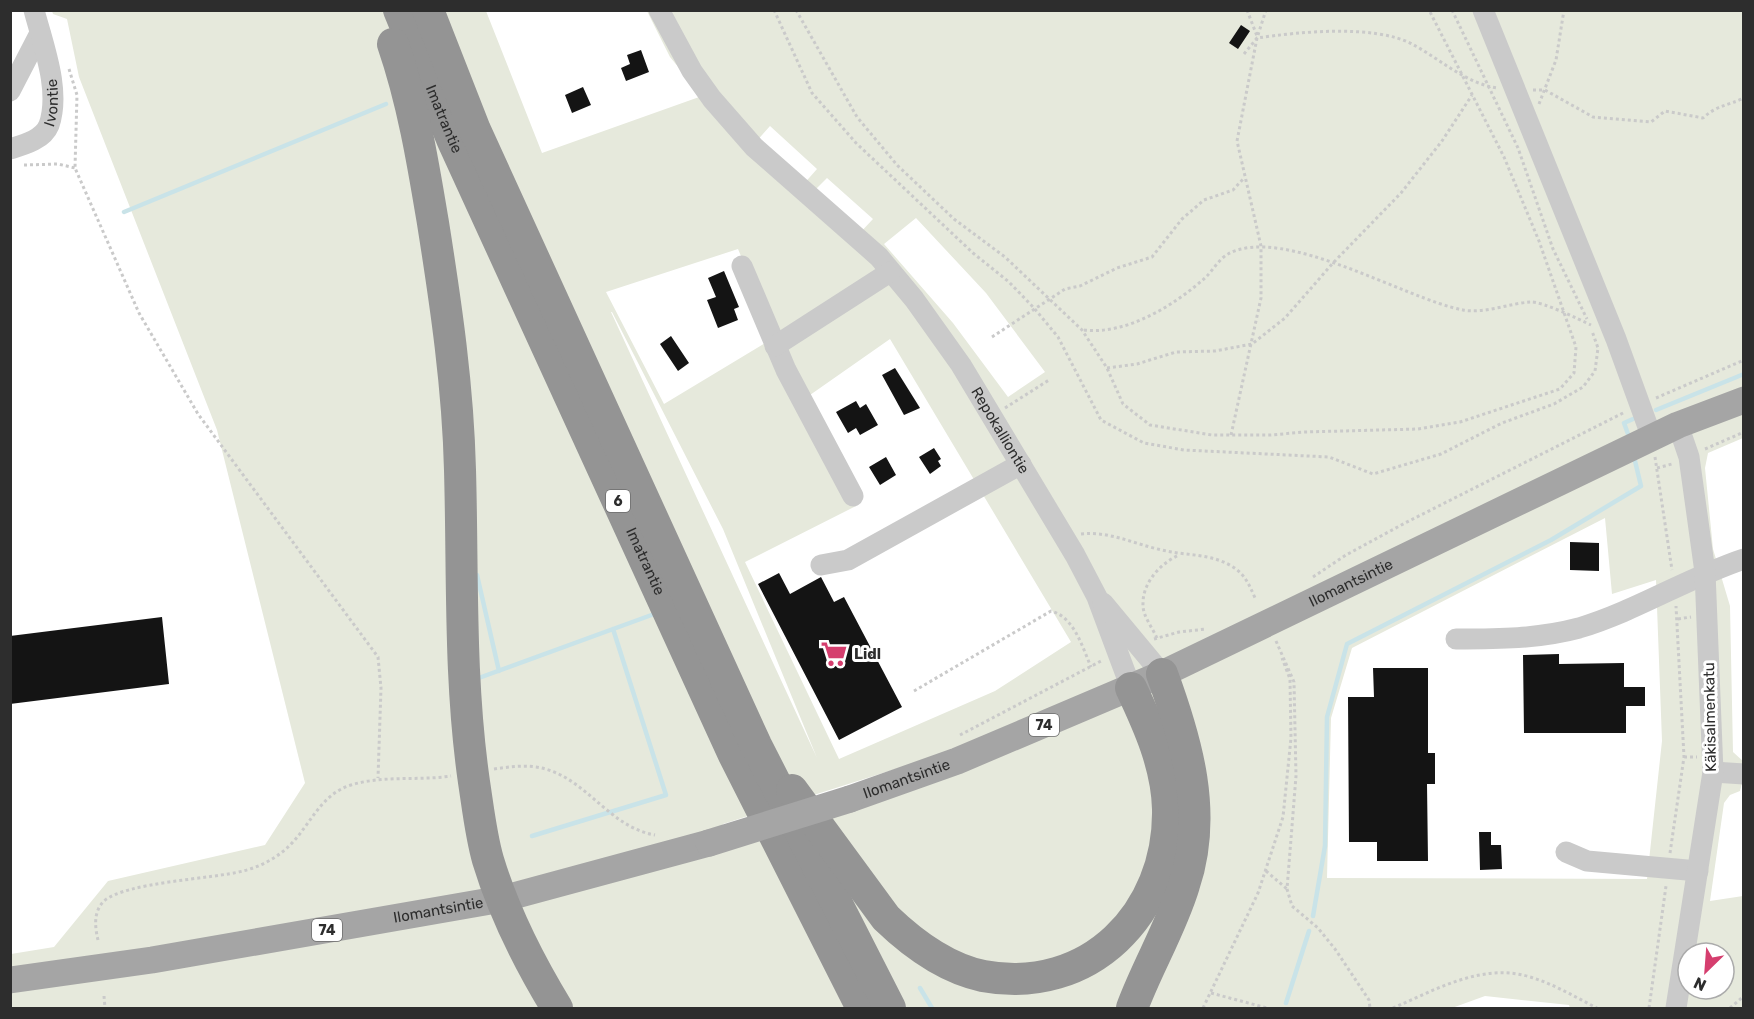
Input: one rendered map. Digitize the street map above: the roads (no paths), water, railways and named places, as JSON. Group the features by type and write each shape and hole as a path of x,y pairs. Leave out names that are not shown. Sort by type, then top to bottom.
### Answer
{"highway":[{"path":"388,10 391,37 416,128 456,390 460,469 461,645 466,728 488,858 502,899 533,970 557,1008"},
{"name":"Imatrantie","path":"399,10 457,150 734,755 862,1008"},
{"name":"Imatrantie","path":"428,10 475,130 756,745 890,1008"},
{"path":"1132,1008 1184,885 1192,854 1195,818 1192,776 1180,723 1162,674"},
{"path":"756,745 821,826 886,918 904,936 953,966 981,975 1009,979 1036,977 1079,964 1102,952 1121,935 1139,913 1156,880 1167,833 1166,784 1152,735 1131,688"}],"main road":[{"name":"Ilomantsintie","path":"10,980 163,958 502,899 709,843 850,799 957,761 1131,688 1678,425 1743,400"}],"street":[{"name":"Ivontie","path":"15,157 48,127 52,98 48,63 34,10"},
{"name":"Repokalliontie","path":"659,10 692,71 712,99 754,147 879,257 914,299 962,365 1097,597 1131,688"},
{"path":"1483,10 1641,404 1652,438"},
{"name":"Ivontie","path":"10,92 40,33"},
{"path":"742,266 775,346 853,496"},
{"path":"775,346 890,272"},
{"name":"Käkisalmenkatu","path":"1676,1008 1713,772 1705,572 1689,457 1678,425"},
{"path":"820,565 848,560 1021,464"},
{"path":"1456,639 1518,639 1577,628 1621,613 1705,572 1743,559"},
{"name":"Repokalliontie","path":"1097,597 1149,641 1162,674"},
{"path":"1713,772 1743,774"},
{"path":"1566,852 1587,861 1698,872"}],"waterway":[{"path":"124,212 386,104"},
{"path":"1656,410 1744,374"},
{"path":"1628,434 1624,423 1633,419"},
{"path":"1313,916 1325,846 1327,717 1347,644 1551,540 1641,486 1635,461"},
{"path":"477,575 499,671"},
{"path":"476,679 657,613"},
{"path":"532,836 666,795 613,629"},
{"path":"1286,1003 1309,931"},
{"path":"920,988 932,1008"}],"place":[{"name":"Lidl","path":"834,654"}]}
